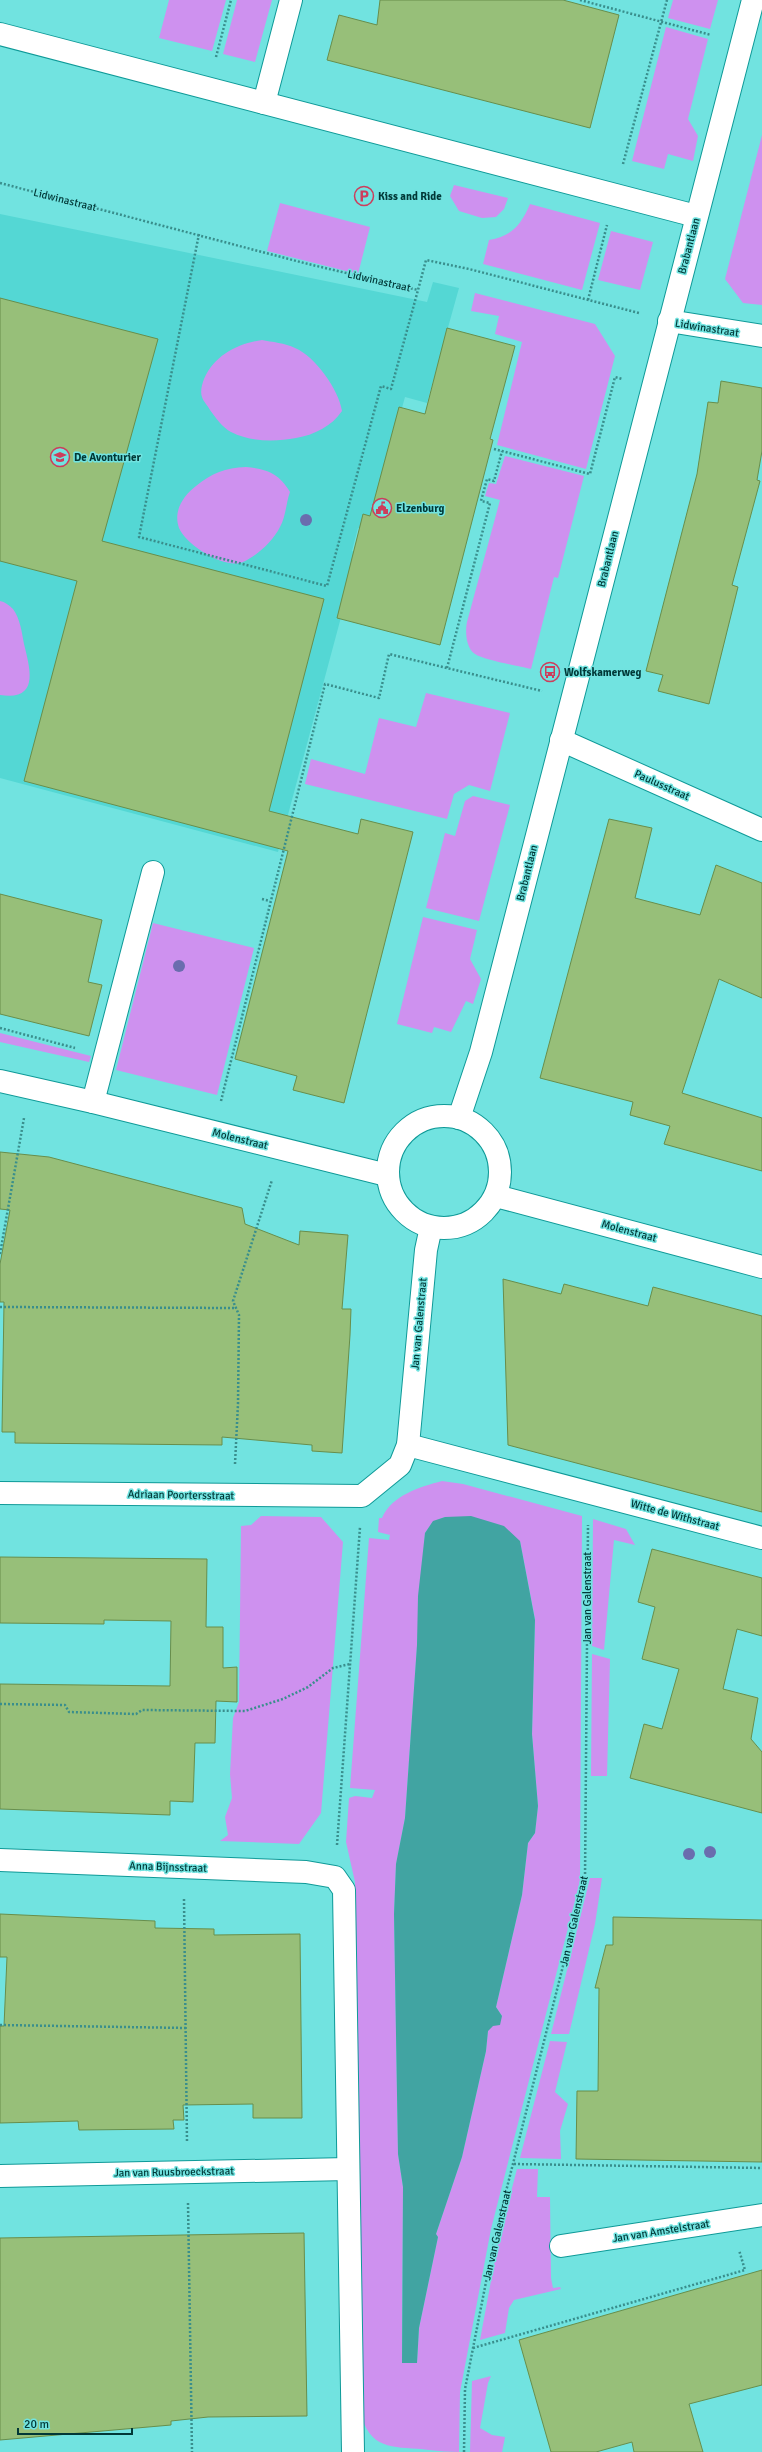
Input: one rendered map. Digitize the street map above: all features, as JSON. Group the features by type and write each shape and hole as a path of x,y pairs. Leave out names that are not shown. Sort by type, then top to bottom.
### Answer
{"street":[{"path":"264,103 291,0"},
{"name":"Brabantlaan","path":"459,1118 481,1052 668,321 753,0"},
{"path":"0,34 696,216"},
{"name":"Lidwinastraat","path":"668,321 762,336"},
{"name":"Paulusstraat","path":"561,740 762,830"},
{"path":"93,1102 153,872"},
{"name":"Molenstraat","path":"0,1081 93,1102 387,1175"},
{"path":"436,1116 459,1118 471,1122 485,1132 495,1146 500,1162 500,1180 496,1196 486,1211 471,1222 455,1228 431,1227 406,1215 396,1202 387,1175 392,1151 402,1134 417,1122 436,1116"},
{"name":"Molenstraat","path":"496,1196 762,1267"},
{"name":"Jan van Galenstraat","path":"362,1496 400,1465 408,1445 426,1250 431,1227"},
{"path":"408,1445 588,1492"},
{"name":"Witte de Withstraat","path":"588,1492 762,1538"},
{"name":"Adriaan Poortersstraat","path":"0,1493 362,1496"},
{"name":"Anna Bijnsstraat","path":"0,1860 306,1872 335,1877"},
{"path":"335,1877 344,1890 353,2452"},
{"name":"Jan van Ruusbroeckstraat","path":"0,2176 348,2169"},
{"name":"Jan van Amstelstraat","path":"561,2246 762,2215"}],"path":[{"path":"208,88 231,0"},
{"path":"580,0 742,43"},
{"path":"588,300 667,0"},
{"name":"Lidwinastraat","path":"0,183 304,263 418,290 426,260 469,269 668,321"},
{"path":"198,234 139,537 326,586 381,386 391,389 418,290"},
{"path":"494,449 590,474 615,377 652,386"},
{"path":"447,668 490,504 481,501 487,479 494,481 502,451"},
{"path":"214,1132 325,684 379,698 389,654 572,699"},
{"path":"262,899 270,901"},
{"path":"0,1028 105,1056"},
{"path":"0,1254 30,1088"},
{"path":"233,1496 238,1404 239,1315 233,1301 273,1180 269,1179 278,1149"},
{"path":"0,1306 235,1308"},
{"name":"Jan van Galenstraat","path":"464,2452 465,2389 496,2231 585,1879 588,1492"},
{"path":"335,1877 362,1496"},
{"path":"0,1704 65,1705 69,1712 136,1714 142,1710 245,1711 283,1699 308,1687 333,1668 350,1664"},
{"path":"0,2025 186,2028"},
{"path":"514,2164 762,2168"},
{"path":"474,2348 745,2270 731,2220"}],"shaded area":[{"path":"169,0 226,0 212,51 159,38"},
{"path":"237,0 272,0 255,62 223,54"},
{"path":"673,0 718,0 710,29 668,18"},
{"path":"666,27 708,39 688,119 698,136 693,161 668,154 664,169 632,161"},
{"path":"762,135 762,305 743,303 725,279"},
{"path":"454,185 508,198 504,209 496,217 482,218 459,211 450,196"},
{"path":"280,203 370,227 358,274 267,251"},
{"path":"530,204 600,223 582,290 483,264 489,240 504,236 515,228 523,218"},
{"path":"0,214 427,302 433,282 459,288 427,403 405,397 368,530 358,528 352,551 358,554 278,852 0,778"},
{"path":"611,231 653,242 640,290 598,280"},
{"path":"475,293 595,324 615,356 586,469 497,445 522,342 495,334 499,316 471,311"},
{"path":"262,340 291,346 303,352 318,366 331,384 340,403 342,411 333,421 322,429 303,437 271,440 247,438 231,432 219,422 201,395 204,379 214,363 228,352 244,344"},
{"path":"505,456 584,476 558,578 554,577 531,669 493,661 475,654 468,644 466,635 467,622 500,500 485,496 489,483 496,484"},
{"path":"246,467 260,469 277,476 290,492 282,523 269,543 254,556 243,562 235,564 217,559 189,542 179,528 177,516 183,499 196,486 219,472"},
{"path":"0,601 13,609 17,617 30,673 27,688 21,693 13,696 0,695"},
{"path":"426,693 510,713 490,791 469,785 454,794 447,819 305,784 311,759 365,774 379,718 416,727"},
{"path":"473,796 510,805 479,921 426,908 445,833 455,836 465,801"},
{"path":"423,917 477,930 470,959 481,979 473,1004 466,1001 451,1032 434,1027 432,1033 397,1024"},
{"path":"153,923 254,948 217,1095 116,1070"},
{"path":"0,1033 91,1056 89,1062 0,1042"},
{"path":"442,1481 463,1484 582,1516 580,1881 491,2229 460,2392 459,2452 388,2445 373,2437 362,2418 355,1882 346,1842 349,1798 355,1796 372,1798 375,1790 350,1788 369,1538 389,1540 390,1535 378,1532 379,1518 382,1518 392,1503 416,1489","holes":["445,1517 520,1541 535,1619 532,1734 538,1806 535,1833 528,1843 522,1895 496,2007 502,2016 488,2030 486,2051 462,2157 436,2234 438,2237 419,2328 417,2363 402,2363 403,2187 398,2154 394,1914 396,1865 405,1818 425,1533 433,1522"]},
{"path":"261,1516 321,1517 343,1542 321,1813 299,1844 220,1841 228,1835 225,1817 232,1798 230,1774 233,1718 239,1702 241,1526 251,1525"},
{"path":"471,1516 504,1526 520,1541 535,1620 532,1734 538,1806 535,1833 528,1843 522,1895 496,2007 502,2016 500,2025 493,2026 488,2031 486,2051 462,2157 436,2234 438,2237 419,2328 417,2363 402,2363 403,2187 398,2154 394,1914 396,1864 405,1818 417,1645 418,1596 425,1533 433,1521 445,1517"},
{"path":"593,1519 626,1529 635,1545 614,1540 604,1650 592,1646"},
{"path":"592,1654 610,1659 607,1776 591,1776"},
{"path":"590,1878 602,1878 595,1924 569,2034 551,2034"},
{"path":"550,2041 567,2042 555,2092 568,2104 560,2131 561,2159 520,2158"},
{"path":"517,2169 538,2169 537,2197 550,2197 551,2278 553,2288 560,2287 561,2289 514,2300 509,2308 505,2333 480,2340 499,2238"},
{"path":"491,2376 488,2383 480,2428 492,2435 505,2437 502,2452 470,2452 472,2381"}],"building":[{"path":"380,0 563,0 619,15 590,128 327,60 339,15 377,25"},
{"path":"0,298 158,339 102,541 324,599 269,811 358,834 361,819 413,832 344,1103 293,1090 297,1076 235,1059 288,851 24,781 77,581 0,561"},
{"name":"Elzenburg","path":"447,328 515,346 490,439 493,440 440,645 337,618 363,514 370,516 399,407 425,414"},
{"path":"721,381 762,388 762,451 757,480 760,481 732,585 738,587 709,704 658,691 663,675 646,671 697,474 708,402 718,403"},
{"path":"609,819 652,828 635,898 700,915 716,865 762,883 762,998 719,979 682,1093 762,1118 762,1171 664,1144 670,1126 630,1115 633,1102 540,1078"},
{"path":"0,894 102,920 88,982 102,985 89,1036 0,1014"},
{"path":"0,1152 49,1157 242,1208 245,1224 299,1245 300,1231 348,1235 342,1309 351,1309 342,1453 312,1451 312,1445 222,1437 222,1445 15,1443 15,1432 2,1432 4,1302 0,1302 0,1264 10,1210 0,1209"},
{"path":"503,1279 561,1294 564,1284 648,1306 653,1287 762,1316 762,1512 508,1445"},
{"path":"652,1549 762,1578 762,1636 737,1629 723,1689 758,1698 751,1739 762,1752 762,1813 630,1778 644,1724 662,1729 679,1669 642,1659 655,1607 638,1602"},
{"path":"0,1557 207,1559 206,1627 223,1627 223,1668 237,1667 237,1702 216,1701 215,1743 195,1743 193,1802 170,1801 170,1815 0,1809 0,1684 170,1686 171,1621 104,1620 104,1624 0,1623"},
{"path":"0,1914 155,1921 155,1928 214,1929 214,1935 300,1934 302,2118 253,2118 253,2104 183,2105 184,2120 173,2120 174,2129 79,2130 78,2121 0,2123 0,2026 4,2026 7,1957 0,1957"},
{"path":"613,1917 762,1920 762,2162 576,2159 577,2091 598,2091 599,1988 595,1988 606,1945 613,1945"},
{"path":"304,2233 307,2416 208,2417 171,2421 171,2425 0,2440 0,2238"},
{"path":"762,2270 762,2385 689,2404 703,2452 634,2452 632,2442 596,2452 551,2452 519,2340"}],"place":[{"name":"Kiss and Ride","path":"364,196"},
{"name":"De Avonturier","path":"60,457"},
{"name":"Elzenburg","path":"382,508"},
{"name":"Wolfskamerweg","path":"550,672"}]}
